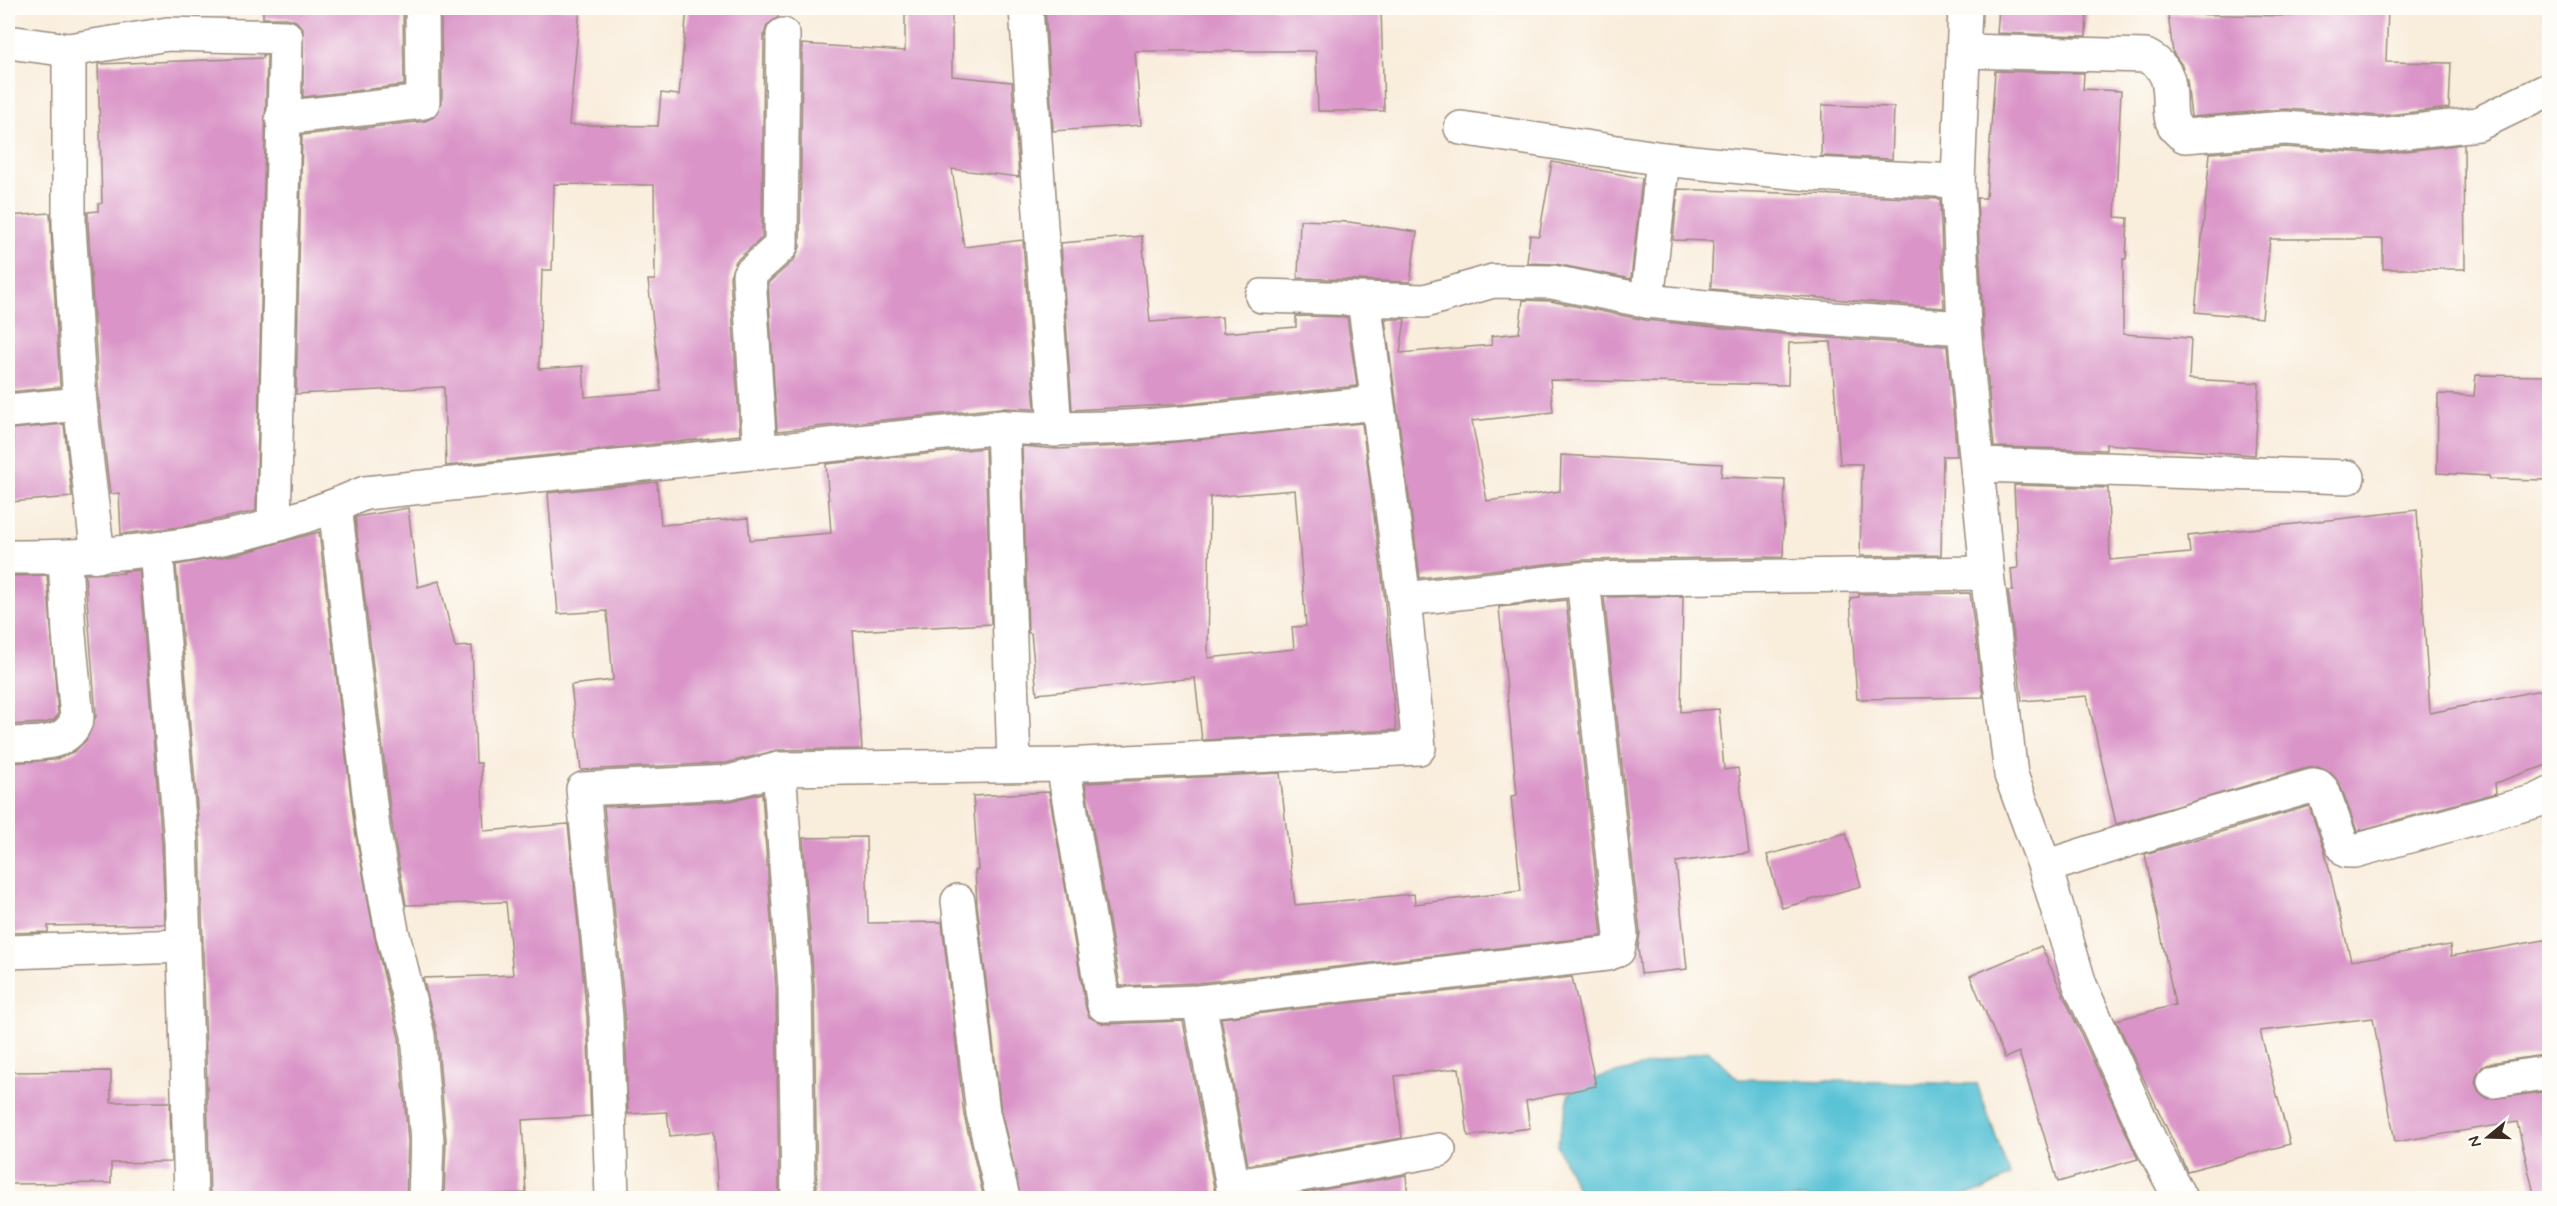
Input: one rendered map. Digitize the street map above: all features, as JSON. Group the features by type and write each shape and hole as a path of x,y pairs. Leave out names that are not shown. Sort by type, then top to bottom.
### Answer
{"street":[{"path":"282,118 423,102 423,8"},
{"path":"1026,8 1055,430"},
{"path":"1965,8 1958,181 1964,328 1987,573 2011,775 2045,867 2080,985 2151,1143 2180,1198"},
{"path":"8,42 69,50 168,21 285,37 274,523"},
{"path":"760,453 749,275 781,246 783,35"},
{"path":"69,50 69,225 80,404 98,556"},
{"path":"1965,51 2146,57 2159,63 2169,76 2172,120 2176,131 2185,136 2285,128 2379,135 2478,124 2550,89"},
{"path":"1461,128 1663,159 1810,174 1958,181"},
{"path":"1647,301 1663,159"},
{"path":"1262,296 1425,300 1493,281 1552,282 1647,301 1803,317 1964,328"},
{"path":"612,1198 606,1016 583,789 729,782 779,769 1063,765 1419,748 1404,599 1364,300"},
{"path":"8,557 98,556 215,541 335,506 364,493 1003,427 1055,430 1155,424 1377,403"},
{"path":"8,411 80,404"},
{"path":"1003,427 1011,595 1014,764"},
{"path":"1978,465 2348,477"},
{"path":"335,506 373,828 392,931 418,1035 427,1141 425,1198"},
{"path":"156,550 181,842 191,1198"},
{"path":"8,744 57,741 75,725 77,718 65,558"},
{"path":"1404,599 1583,579 1987,573"},
{"path":"1063,765 1104,1005 1199,1002 1607,954 1618,950 1622,935 1583,579"},
{"path":"779,769 795,988 798,1198"},
{"path":"2045,867 2206,815 2312,786 2318,786 2323,792 2342,844 2347,851 2355,851 2536,801 2550,794"},
{"path":"958,901 983,1113 1003,1198"},
{"path":"8,952 183,946"},
{"path":"1199,1002 1234,1193 1439,1150"},
{"path":"2494,1081 2550,1072"}],"water":[{"path":"1708,1050 1738,1079 1977,1084 2010,1176 1982,1191 1949,1198 1581,1198 1557,1145 1572,1084"}],"building":[{"path":"263,8 403,8 404,85 303,97 303,29 296,21 287,18 263,18"},
{"path":"441,8 580,8 569,125 658,126 661,93 679,95 687,8 731,8 779,12 778,17 767,25 764,35 762,238 736,261 730,276 740,435 446,466 444,387 296,394 302,135 425,121 434,117 442,102","holes":["554,184 654,185 655,280 648,280 661,391 585,397 583,366 539,369 542,270 552,270"]},
{"path":"1045,8 1381,8 1384,111 1318,111 1316,51 1135,51 1141,125 1053,131"},
{"path":"1999,8 2087,8 2086,36 1997,33"},
{"path":"2351,8 2388,8 2386,62 2451,63 2449,108 2379,116 2286,109 2191,117 2187,81 2182,65 2173,53 2168,14 2292,16 2292,10 2351,13"},
{"path":"905,14 952,14 952,76 1012,82 1019,177 952,169 964,247 1023,240 1035,409 1001,408 777,431 768,283 794,260 800,247 802,44 905,51"},
{"path":"263,55 267,55 256,511 187,526 121,534 119,493 110,494 99,402 88,224 88,212 98,211 98,204 102,203 98,64 263,58"},
{"path":"1995,71 2084,73 2083,89 2121,91 2115,217 2128,218 2126,259 2123,259 2123,334 2191,338 2189,379 2259,383 2255,455 2106,444 2106,450 1994,447 1983,327 1977,198 1986,198"},
{"path":"1822,105 1894,107 1892,159 1821,156"},
{"path":"2464,144 2465,269 2383,269 2383,239 2270,239 2262,318 2195,312 2210,153 2285,147 2381,154"},
{"path":"1552,162 1642,178 1631,279 1556,264 1527,263 1530,235 1539,236"},
{"path":"1678,189 1940,199 1944,308 1711,289 1713,241 1673,240"},
{"path":"50,213 60,387 9,392 8,216"},
{"path":"1300,220 1349,222 1417,232 1410,282 1298,278"},
{"path":"1142,236 1150,322 1222,317 1223,333 1296,327 1296,316 1347,317 1357,386 1188,404 1072,410 1061,243"},
{"path":"1523,300 1550,301 1645,320 1802,336 1947,346 1957,456 1943,456 1941,555 1860,556 1862,464 1840,464 1831,342 1789,343 1788,385 1550,380 1553,412 1472,421 1487,501 1560,491 1561,455 1722,464 1721,477 1785,479 1783,557 1583,560 1420,578 1385,319 1405,319 1400,353 1492,345 1491,336 1519,333"},
{"path":"2476,375 2550,376 2550,480 2490,479 2489,476 2437,473 2438,394 2474,396"},
{"path":"1362,423 1384,593 1396,730 1202,740 1195,678 1037,694 1031,633 1028,633 1022,446 1056,449 1145,445","holes":["1295,490 1306,626 1292,627 1294,649 1208,658 1210,497"]},
{"path":"64,424 72,497 10,502 8,449 14,449 12,429"},
{"path":"985,448 991,624 853,631 862,749 778,750 726,763 581,770 571,685 613,680 607,611 558,614 548,493 657,482 661,525 748,518 750,540 831,533 826,464"},
{"path":"2014,485 2108,488 2110,560 2190,553 2188,536 2417,510 2430,713 2550,688 2550,764 2495,783 2496,793 2357,831 2340,784 2331,773 2318,767 2307,768 2116,824 2087,696 2022,701 2008,591 2013,591 2011,569 2018,568"},
{"path":"408,508 418,587 439,581 455,647 472,646 476,763 481,763 484,831 568,824 587,1017 591,1116 522,1120 526,1193 444,1196 446,1140 437,1033 423,978 513,975 506,902 406,905 392,825 355,517"},
{"path":"319,532 355,831 374,934 399,1038 408,1141 406,1198 210,1198 200,841 176,565 239,554"},
{"path":"139,570 162,843 165,924 48,926 48,932 8,933 8,763 54,760 75,751 86,740 96,716 85,574 124,573 123,571"},
{"path":"47,575 58,715 54,720 45,723 8,725 8,576"},
{"path":"1970,593 1983,697 1857,699 1850,598 1859,597 1859,594"},
{"path":"1683,596 1681,712 1719,709 1724,770 1738,768 1749,853 1676,862 1687,969 1641,974 1638,947 1640,933 1604,597"},
{"path":"1566,600 1602,936 1198,983 1120,986 1085,783 1280,773 1295,905 1414,894 1415,904 1521,891 1511,796 1517,795 1499,607"},
{"path":"1049,792 1089,1017 1104,1024 1183,1021 1216,1198 1021,1198 1001,1110 977,904 975,870 978,870 973,796"},
{"path":"762,793 776,989 779,1198 718,1198 714,1131 670,1136 667,1112 628,1114 625,1014 604,807 730,801"},
{"path":"2309,806 2325,852 2351,961 2450,945 2451,956 2550,939 2550,1054 2490,1063 2482,1067 2475,1083 2479,1092 2488,1099 2550,1091 2550,1198 2535,1198 2517,1122 2395,1142 2373,1018 2260,1031 2290,1144 2187,1171 2116,1020 2175,1005 2145,854"},
{"path":"1846,833 1861,886 1782,908 1767,855"},
{"path":"866,837 868,923 942,922 964,1115 984,1198 817,1198 814,988 803,838"},
{"path":"2041,946 2138,1159 2058,1182 2019,1052 2005,1058 1970,976"},
{"path":"1572,977 1596,1086 1526,1101 1530,1128 1468,1136 1459,1068 1395,1076 1402,1138 1248,1165 1221,1018"},
{"path":"111,1071 111,1102 170,1102 171,1162 111,1163 111,1183 8,1184 8,1072"},
{"path":"1406,1175 1408,1198 1275,1198"}]}
